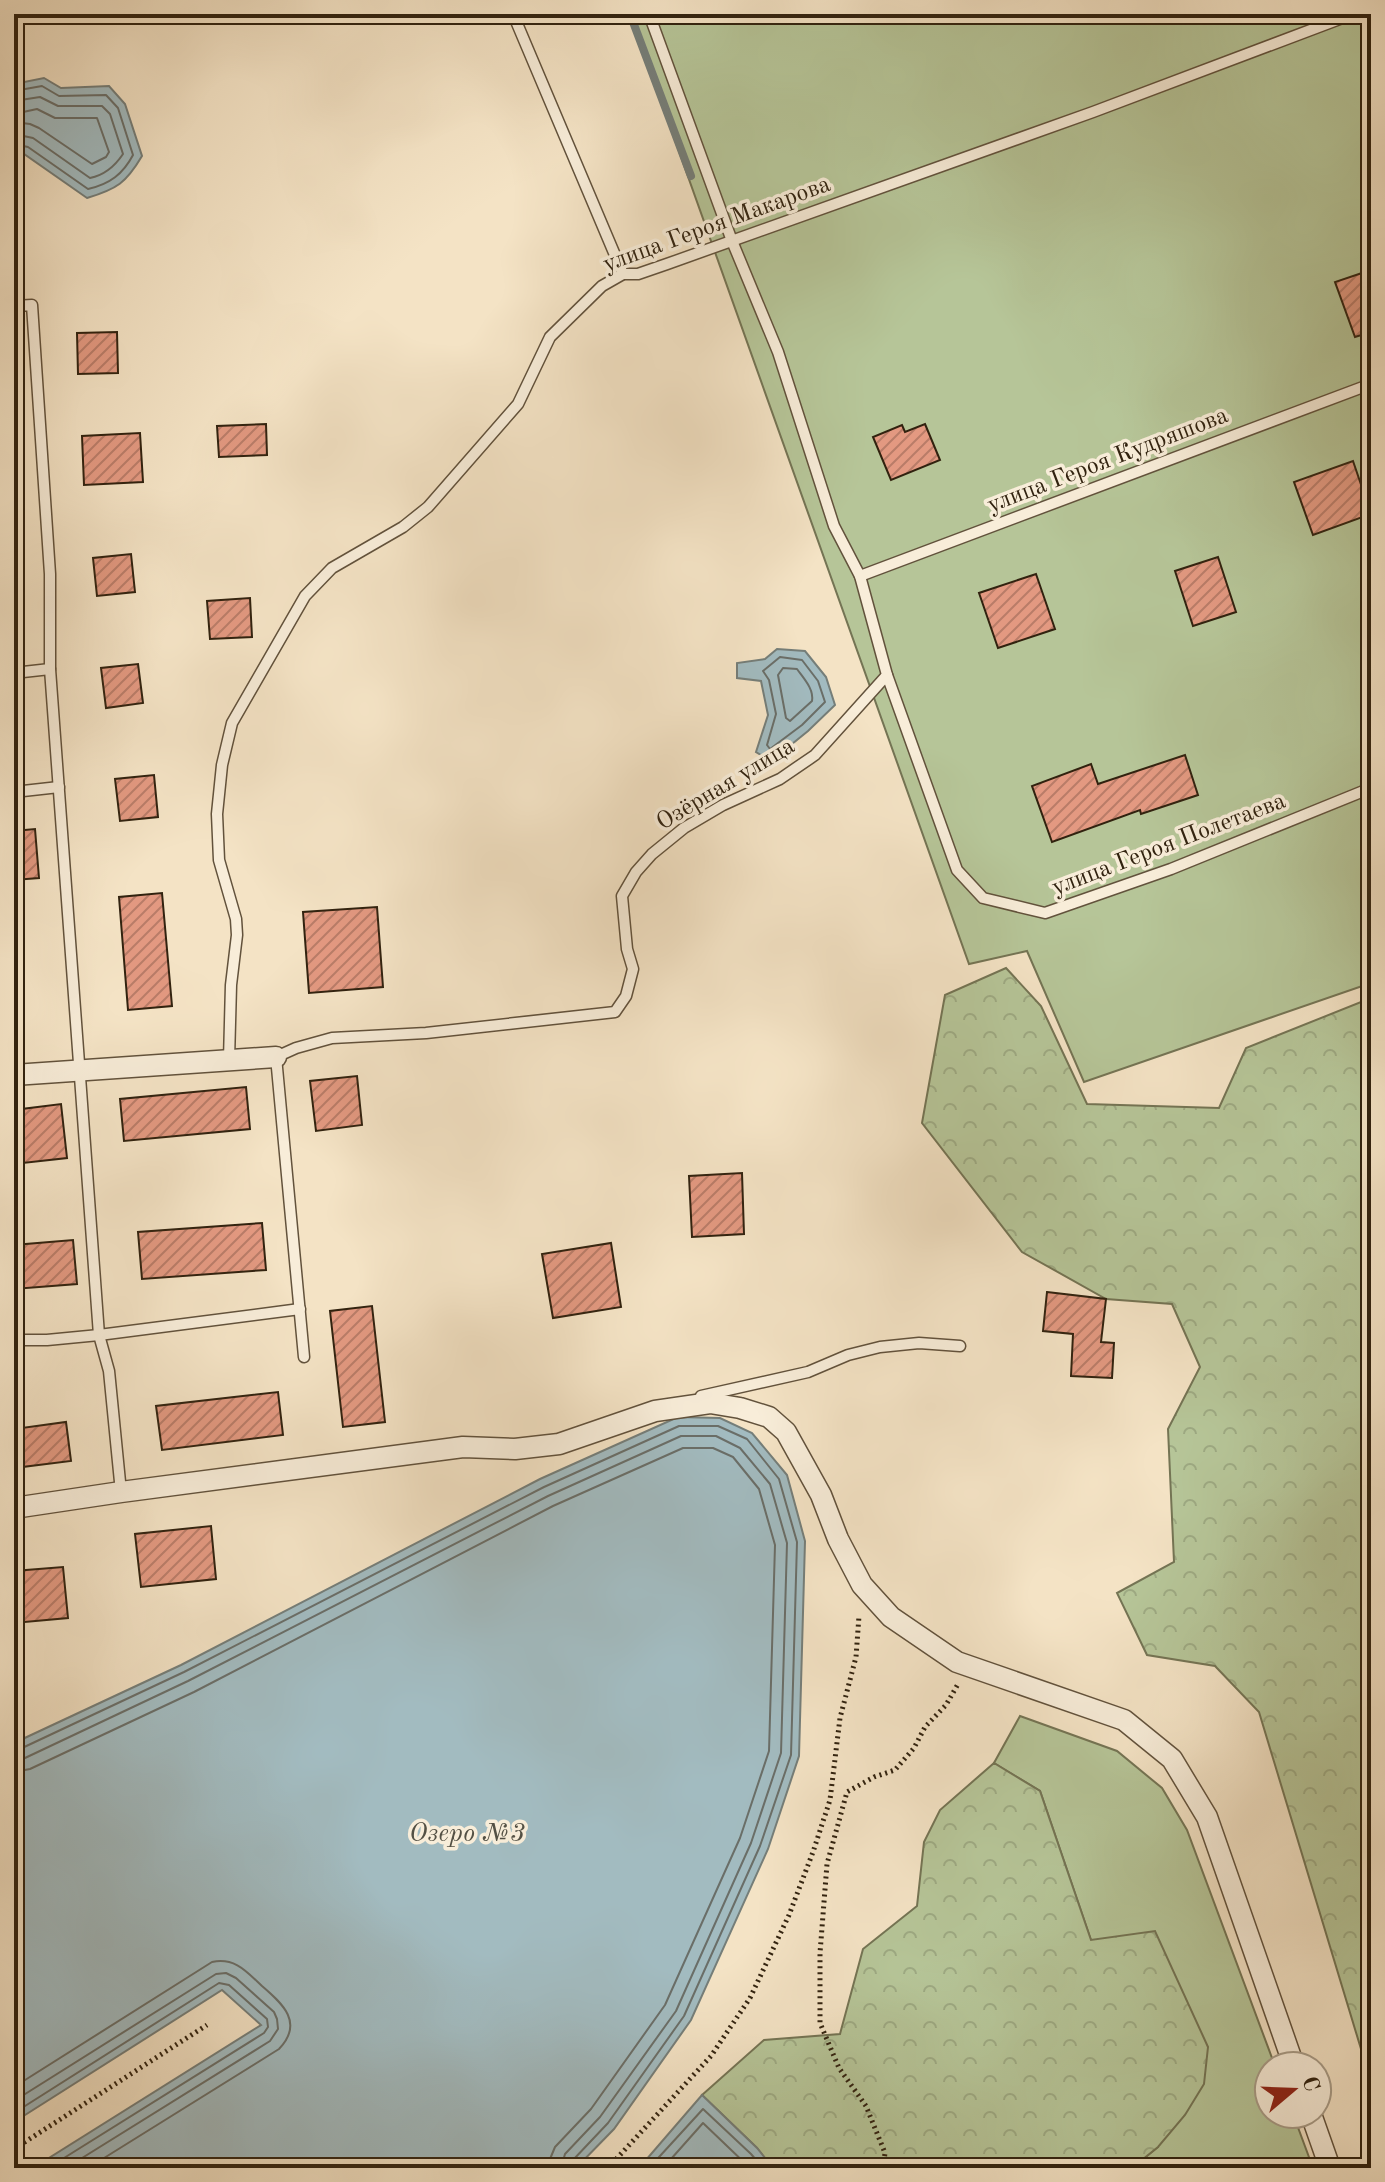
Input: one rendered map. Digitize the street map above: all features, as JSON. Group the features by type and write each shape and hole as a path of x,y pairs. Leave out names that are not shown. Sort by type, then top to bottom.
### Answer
{"street":[{"path":"14,1075 276,1057"},
{"path":"14,1508 463,1447 515,1449 559,1444 678,1406 710,1403 769,1417 786,1432 821,1495 838,1539 862,1585 891,1617 957,1662 1124,1720 1172,1759 1207,1817 1288,2050"},
{"path":"1317,2130 1330,2168"}],"lane":[{"path":"513,14 623,274"},
{"path":"649,14 732,241 778,352 834,526 860,576 887,675"},
{"name":"улица Героя Макарова","path":"229,1060 231,985 237,935 236,919 219,860 217,814 222,765 232,723 305,596 332,568 403,527 428,507 518,404 550,337 602,286 623,274 638,274 732,241 1093,112 1353,14"},
{"path":"14,306 32,305 50,574 50,669 78,1070 99,1335 109,1371 121,1492"},
{"name":"улица Героя Кудряшова","path":"860,576 1371,384"},
{"path":"14,673 50,669"},
{"name":"улица Героя Полетаева","path":"887,675 957,870 983,898 1045,913 1171,869 1371,788"},
{"name":"Озёрная улица","path":"276,1057 332,1038 426,1033 615,1012 626,996 633,969 627,949 622,896 636,872 652,854 684,828 723,805 780,779 815,755 887,675"},
{"path":"14,792 59,787"},
{"path":"276,1057 304,1357"},
{"path":"14,1340 99,1335 300,1309"},
{"path":"678,1406 694,1397 808,1372 848,1355 880,1347 919,1343 960,1346"}],"path":[{"path":"608,2168 711,2056 750,1998 789,1915 830,1800 840,1718 856,1657 862,1585"},
{"path":"883,2168 885,2153 866,2106 839,2068 820,2023 820,1953 827,1864 847,1792 895,1770 914,1748 925,1727 946,1705 961,1679 957,1662"},
{"path":"14,2149 207,2025"}],"green space":[{"path":"630,14 1371,14 1371,983 1084,1082 1027,951 969,964"},
{"path":"1006,968 1041,1006 1087,1104 1219,1108 1246,1048 1371,998 1371,2082 1259,1712 1215,1666 1147,1655 1117,1593 1174,1562 1168,1429 1200,1367 1172,1304 1106,1299 1022,1252 922,1123 945,995"},
{"path":"1020,1716 1117,1751 1162,1788 1187,1830 1269,2050 1253,2050 1253,2130 1299,2130 1313,2168 1132,2168 1158,2147 1091,1940 1040,1791 994,1763"},
{"path":"994,1763 1040,1791 1091,1940 1155,1931 1208,2047 1204,2084 1185,2115 1158,2147 1132,2168 773,2168 757,2148 702,2095 764,2040 840,2034 863,1949 917,1906 924,1842 940,1810"}],"water":[{"path":"44,78 61,88 109,86 125,104 142,156 120,184 87,198 24,154 14,152 14,84"},
{"path":"777,649 805,651 826,677 835,705 771,761 756,752 768,715 761,681 737,678 737,663 765,659"},
{"name":"Озеро №3","path":"678,1417 720,1418 752,1433 787,1475 805,1541 799,1756 768,1849 691,2020 614,2129 576,2168 33,2168 261,2025 222,1990 14,2122 14,1743 181,1665 540,1479"},
{"path":"702,2095 757,2148 773,2168 639,2168"}],"building":[{"path":"1371,270 1371,332 1355,337 1335,282"},
{"path":"117,332 118,373 78,374 77,333"},
{"path":"266,424 267,455 219,457 217,426"},
{"path":"925,424 940,460 891,480 873,437 902,425 905,432"},
{"path":"140,433 143,482 84,485 82,436"},
{"path":"1353,461 1371,514 1313,535 1294,482"},
{"path":"131,554 135,592 97,596 93,558"},
{"path":"1218,557 1236,612 1193,626 1175,571"},
{"path":"1036,574 1055,629 998,648 979,593"},
{"path":"250,598 252,637 210,639 207,601"},
{"path":"138,664 143,703 106,708 101,668"},
{"path":"1185,755 1198,795 1141,814 1140,810 1052,842 1032,786 1091,764 1098,784"},
{"path":"154,775 158,817 120,821 115,779"},
{"path":"35,829 39,878 14,880 14,831"},
{"path":"162,893 172,1006 128,1010 119,897"},
{"path":"377,907 383,987 309,993 303,912"},
{"path":"357,1076 362,1125 316,1131 310,1081"},
{"path":"246,1087 250,1129 124,1141 120,1099"},
{"path":"61,1104 67,1158 14,1164 14,1110"},
{"path":"742,1173 744,1234 692,1237 689,1176"},
{"path":"262,1223 266,1270 142,1279 138,1232"},
{"path":"73,1240 77,1284 14,1289 14,1245"},
{"path":"611,1243 621,1307 553,1318 542,1254"},
{"path":"1047,1292 1106,1299 1101,1342 1114,1343 1112,1378 1071,1376 1073,1334 1043,1331"},
{"path":"372,1306 385,1422 343,1427 330,1311"},
{"path":"278,1392 283,1435 162,1450 156,1406"},
{"path":"66,1422 71,1461 14,1468 14,1429"},
{"path":"211,1526 216,1579 141,1587 135,1534"},
{"path":"63,1567 68,1618 14,1623 14,1571"}],"waterway":[{"path":"630,14 691,176"}]}
